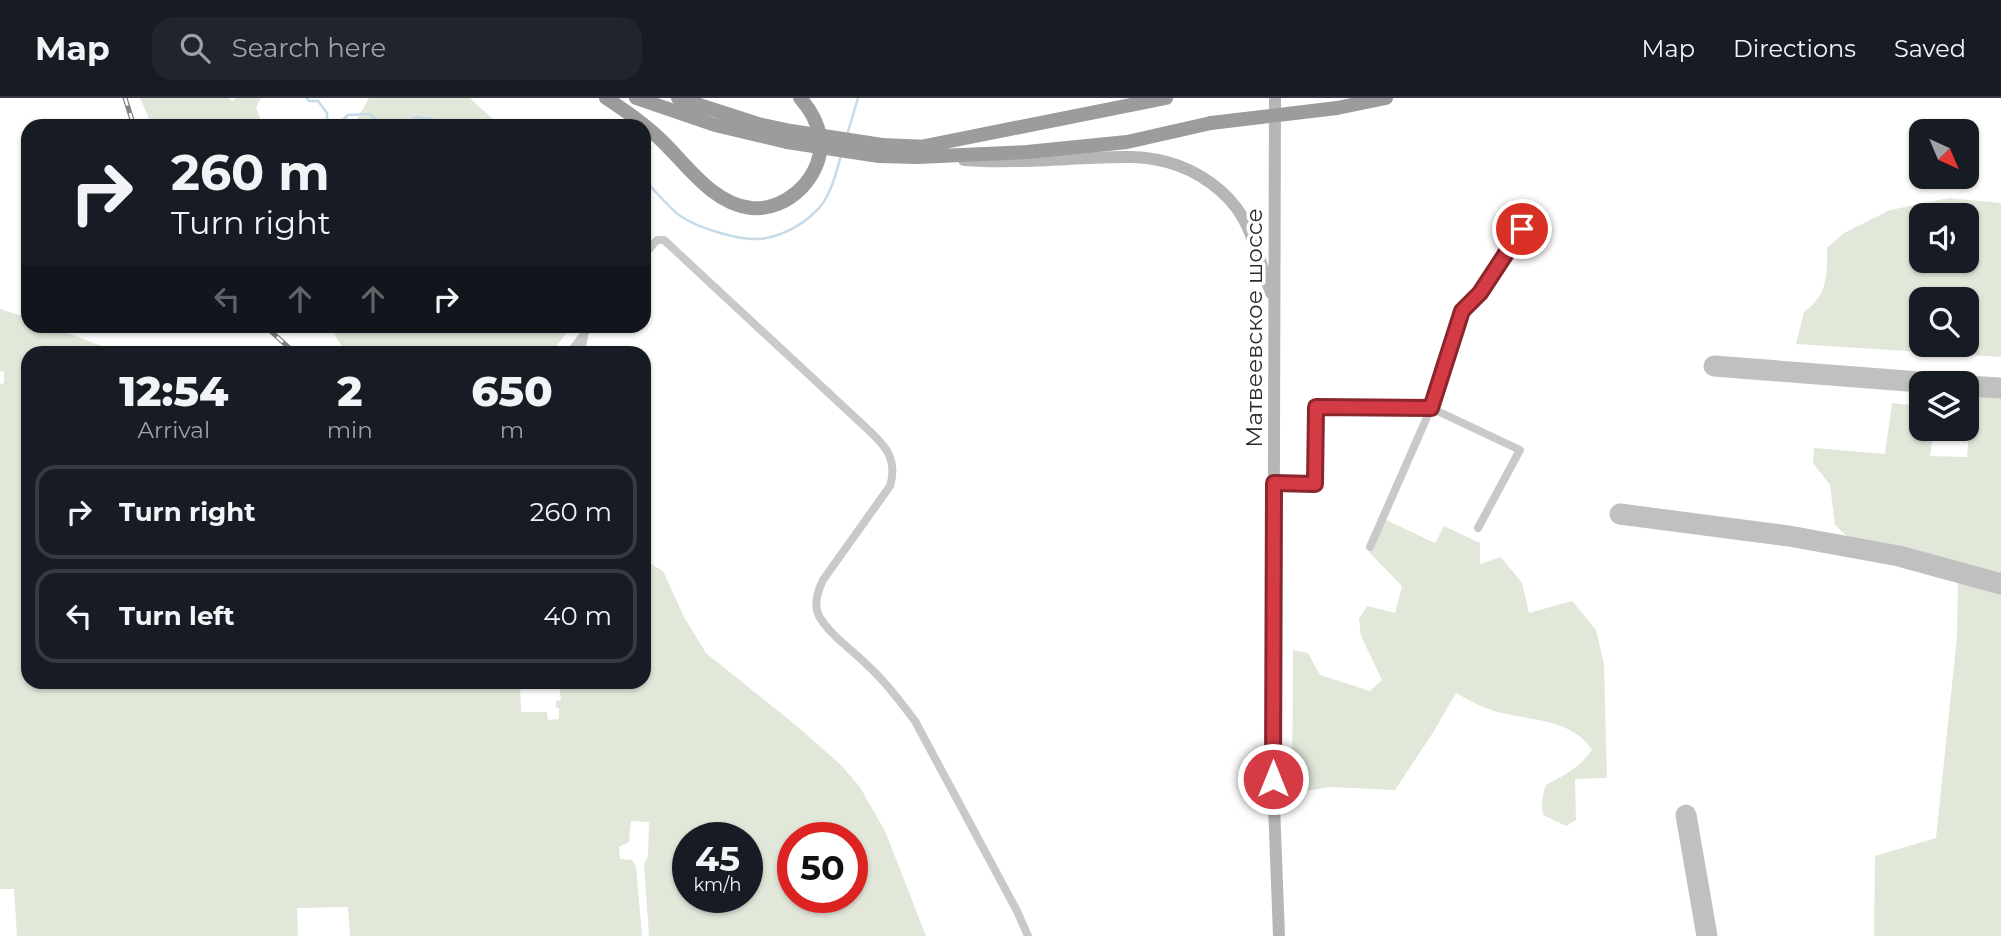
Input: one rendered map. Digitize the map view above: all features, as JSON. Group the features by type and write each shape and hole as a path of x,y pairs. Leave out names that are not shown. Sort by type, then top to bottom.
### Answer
{"highway":[{"path":"606,98 636,119"},
{"path":"636,98 715,125 917,153 1027,152 1127,142 1211,124 1337,108 1386,98"},
{"path":"678,98 789,137"},
{"path":"651,131 718,194 737,205 753,208 771,206 788,199 802,188 816,164 820,137 812,113 800,98"},
{"path":"917,153 1166,98"}],"main road":[{"name":"Матвеевское шоссе","path":"1275,98 1273,779 1279,936"},
{"path":"917,153 987,162 1145,158 1184,167 1218,188 1243,218 1275,304"}],"street":[{"path":"1370,547 1431,408 1462,311 1480,293 1522,229"},
{"path":"651,247 657,240 664,240 881,442 888,453 894,475 890,486 823,580 816,604 818,615 885,684 915,720 1028,936"},
{"path":"1274,483 1315,484 1316,407 1431,408 1520,450 1478,528"}],"shaded area":[{"path":"140,98 228,98 233,101 236,98 261,98 256,107 260,119 149,119"},
{"path":"369,98 470,98 492,119 357,119"},
{"path":"1949,198 2001,203 2001,357 1979,356 1979,287 1909,287 1909,351 1796,344 1804,312 1818,299 1825,284 1827,248 1844,233 1890,210 1909,206 1909,273 1979,273 1979,203 1924,203"},
{"path":"0,309 21,316 21,333 67,333 102,346 21,346 21,689 520,689 521,712 547,712 548,720 559,719 556,701 561,700 560,689 651,689 651,564 663,571 684,617 706,653 798,727 842,766 860,787 885,831 926,936 649,936 644,864 648,856 649,822 631,821 629,842 619,847 620,859 632,860 636,866 642,936 350,936 348,907 297,908 298,936 17,936 14,889 0,889 0,384 4,383 4,372 0,371"},
{"path":"333,333 566,333 556,346 342,346"},
{"path":"1979,394 2001,396 2001,578 1852,541 1835,525 1830,485 1813,463 1814,448 1885,454 1892,403 1909,405 1909,441 1932,441 1930,456 1967,457 1968,441 1979,441"},
{"path":"1386,520 1435,543 1444,526 1480,543 1480,564 1501,557 1522,583 1529,613 1572,601 1596,630 1604,664 1607,778 1575,779 1576,820 1566,826 1543,815 1542,800 1546,785 1577,767 1592,750 1583,739 1560,726 1491,710 1456,693 1395,790 1329,787 1292,794 1293,650 1308,653 1320,675 1370,691 1382,680 1361,636 1359,619 1367,606 1395,613 1402,586 1369,552"},
{"path":"1958,580 2001,593 2001,936 1874,936 1875,856 1936,838 1957,637"}],"waterway":[{"path":"307,98 309,101 318,101 327,113 327,119"},
{"path":"847,135 858,98"},
{"path":"344,119 348,115 370,114 375,119"},
{"path":"413,119 428,119"},
{"path":"651,187 674,211 697,225 734,236 766,238 779,235 798,225 820,208 832,186 841,155"}],"taxiway":[{"path":"1714,366 1909,381"},
{"path":"1979,387 2001,388"},
{"path":"1620,514 1789,536 1899,556 2001,584"},
{"path":"1686,815 1707,936"}],"railway":[{"path":"125,98 132,119"},
{"path":"273,333 287,346"}],"route":[{"path":"1273,779 1274,483 1315,484 1316,407 1431,408 1462,311 1480,293 1522,229"}]}
